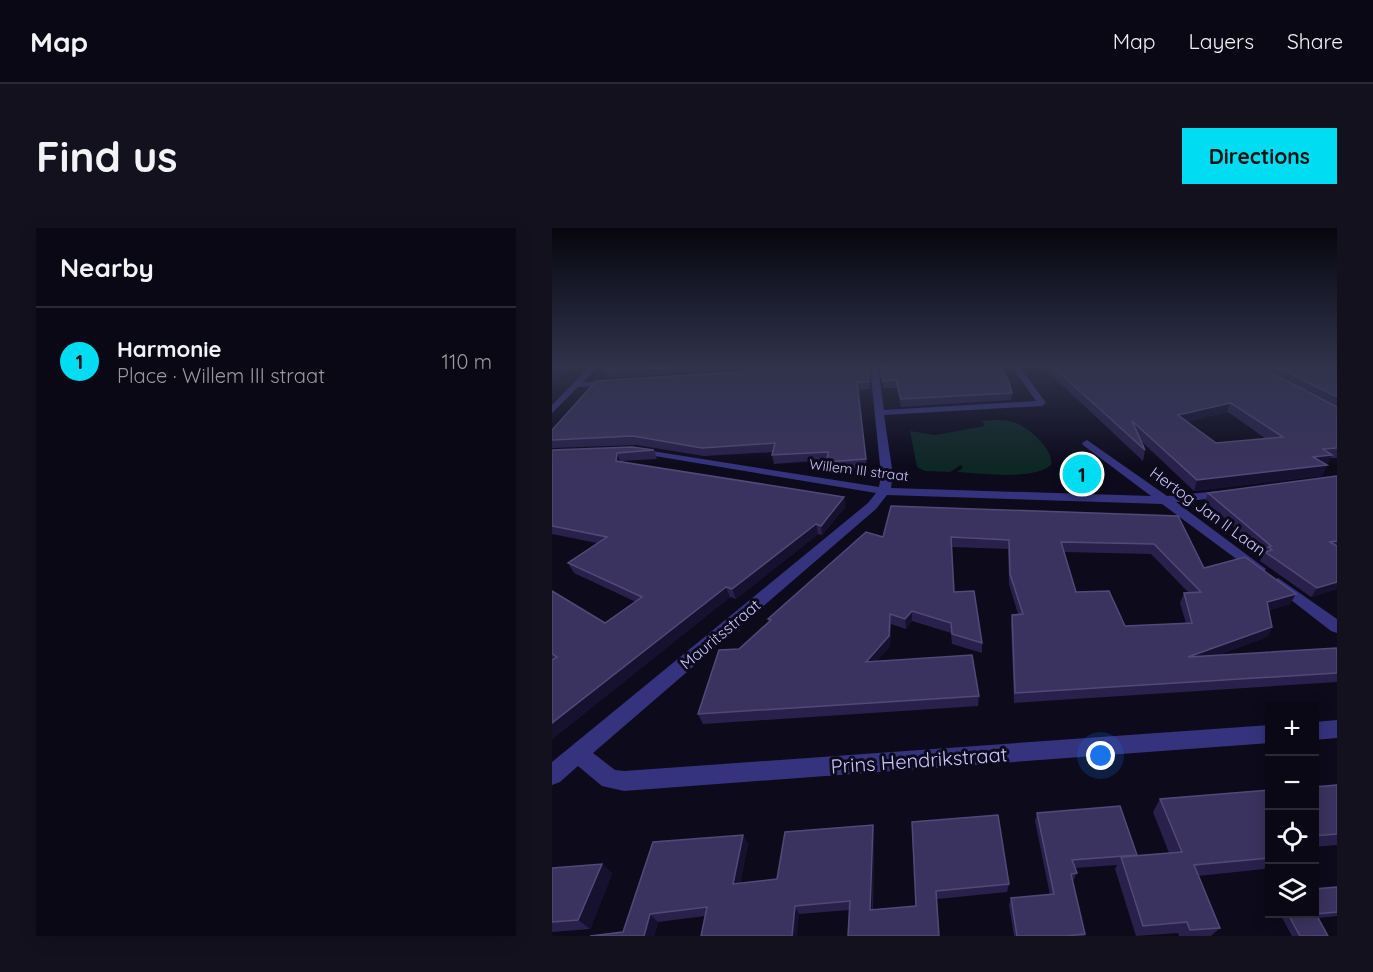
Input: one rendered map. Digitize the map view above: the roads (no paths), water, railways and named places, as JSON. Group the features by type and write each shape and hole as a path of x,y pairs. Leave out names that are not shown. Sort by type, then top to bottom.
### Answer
{"street":[{"path":"878,400 887,475 884,491"},
{"path":"879,412 1042,403 1040,400"},
{"name":"Hertog Jan II Laan","path":"1088,443 1337,627"},
{"name":"Willem III straat","path":"626,450 884,491 1165,500 1238,492"},
{"name":"Mauritsstraat","path":"552,775 872,506 884,491"},
{"path":"1319,731 1337,729"},
{"name":"Prins Hendrikstraat","path":"578,754 609,779 624,781 1265,734"}],"place":[{"name":"Harmonie","path":"1082,474"}]}
